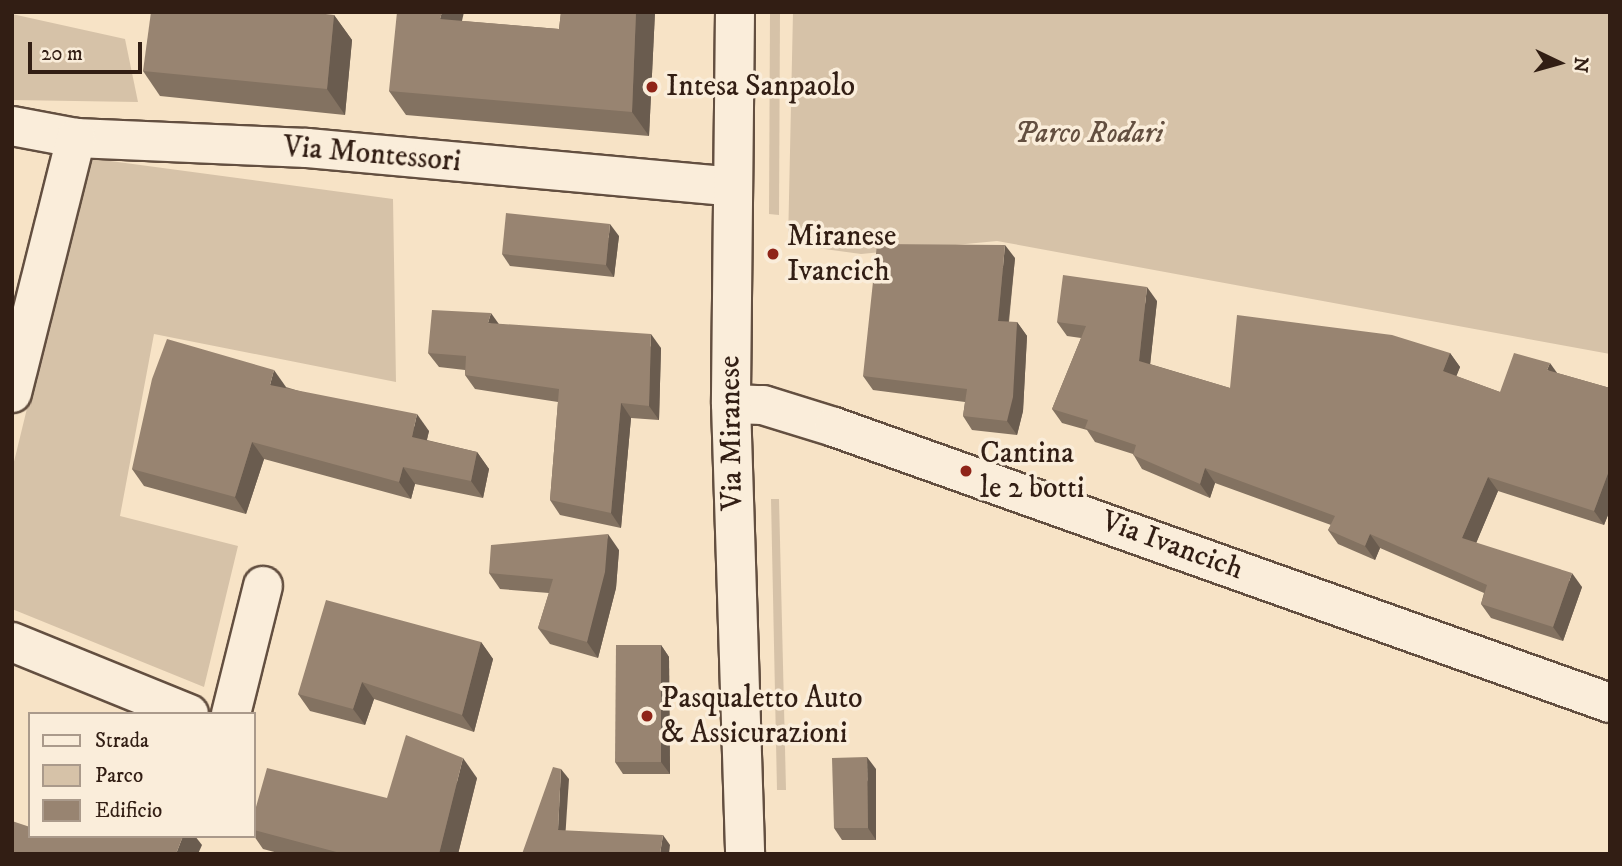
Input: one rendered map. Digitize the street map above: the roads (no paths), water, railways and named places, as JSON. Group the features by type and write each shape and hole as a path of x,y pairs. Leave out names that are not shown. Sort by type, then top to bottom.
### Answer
{"street":[{"name":"Via Miranese","path":"735,12 731,404 745,854"},
{"name":"Via Montessori","path":"12,125 76,138 307,148 732,187"},
{"path":"12,393 76,138"},
{"name":"Via Ivancich","path":"731,404 763,405 834,427 1610,703"},
{"path":"232,712 263,586"},
{"path":"12,642 184,712"}],"place":[{"name":"Intesa Sanpaolo","path":"652,87"},
{"name":"Miranese Ivancich","path":"773,254"},
{"name":"Cantina le 2 botti","path":"966,471"},
{"name":"Pasqualetto Auto & Assicurazioni","path":"647,716"}],"park label":[{"name":"Parco Rodari","path":"1089,134"}]}
